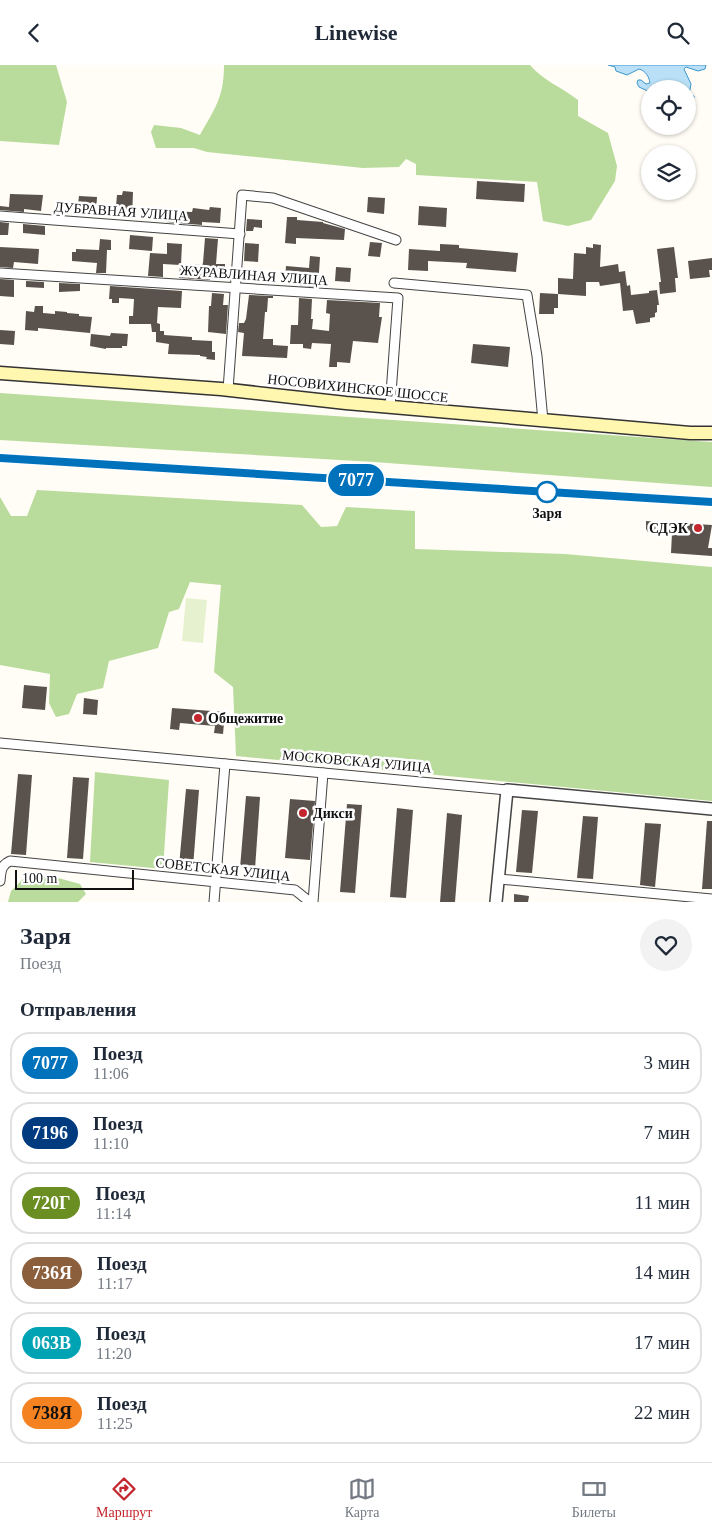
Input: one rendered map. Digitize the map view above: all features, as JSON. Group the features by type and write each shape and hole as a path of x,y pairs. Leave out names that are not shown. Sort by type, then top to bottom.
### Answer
{"main road":[{"name":"НОСОВИХИНСКОЕ ШОССЕ","path":"0,373 228,390 390,407 682,433 712,433"}],"street":[{"path":"228,390 242,195 273,198 396,240"},
{"name":"ДУБРАВНАЯ УЛИЦА","path":"0,216 240,234"},
{"name":"ЖУРАВЛИНАЯ УЛИЦА","path":"0,273 398,298 390,407"},
{"path":"394,283 527,295 537,356 543,421"},
{"name":"МОСКОВСКАЯ УЛИЦА","path":"0,743 712,809"},
{"path":"214,902 225,764"},
{"path":"311,902 323,773"},
{"path":"496,902 507,790"},
{"name":"СОВЕТСКАЯ УЛИЦА","path":"0,881 2,867 10,861 295,890 311,902"},
{"path":"499,879 712,899"}],"green space":[{"path":"0,65 56,65 67,102 59,145 0,141"},
{"path":"224,65 530,65 540,75 578,100 578,116 608,133 617,166 615,181 591,220 568,226 543,221 537,182 416,175 416,164 406,159 399,167 363,168 207,152 194,148 156,148 151,132 154,125 181,128 200,135 220,94 224,76"},
{"path":"0,393 712,442 712,487 374,462 0,440"},
{"path":"37,490 302,505 321,527 337,526 346,507 415,511 415,549 565,554 712,567 712,801 236,756 233,687 214,672 221,585 190,582 179,609 169,612 158,648 109,661 103,688 77,694 69,714 56,717 49,703 50,674 0,665 0,497 11,516 27,516"},
{"path":"186,598 207,600 203,643 182,641"},
{"path":"95,772 169,780 163,869 90,862"},
{"path":"51,876 80,884 86,894 78,902 8,902 11,891 23,879"}],"water":[{"path":"608,65 706,65 705,69 698,71 686,67 684,69 689,80 649,80 644,71 639,69 627,75 616,71 615,67"},
{"path":"638,80 641,80 641,88 637,83"}],"building":[{"path":"477,181 525,184 524,202 476,199"},
{"path":"123,191 133,192 132,219 115,217 117,195 122,195"},
{"path":"10,194 43,195 41,211 24,209 24,212 0,210 0,206 9,207"},
{"path":"79,196 97,197 96,213 77,213"},
{"path":"368,197 385,198 384,214 367,212"},
{"path":"419,206 447,208 446,227 418,225"},
{"path":"210,207 221,208 220,223 202,222 202,225 166,222 167,211 192,212 193,208 209,210"},
{"path":"287,217 297,217 297,220 323,222 345,229 344,240 296,238 296,244 285,243"},
{"path":"247,219 262,220 262,228 254,227 253,231 246,231"},
{"path":"0,222 9,223 8,235 0,235"},
{"path":"23,224 45,226 45,235 23,233"},
{"path":"130,235 153,237 152,251 129,249"},
{"path":"205,238 218,239 216,264 225,264 225,271 218,270 217,276 210,275 210,280 179,278 180,265 163,264 163,277 148,276 150,253 167,254 167,243 182,244 181,264 202,265"},
{"path":"100,239 111,240 111,250 107,250 106,273 96,273 97,263 72,261 72,252 76,252 76,249 99,250"},
{"path":"370,242 382,243 380,257 368,256"},
{"path":"245,243 259,244 258,262 244,261"},
{"path":"440,244 459,245 459,248 518,253 516,272 466,268 467,263 428,261 428,271 408,270 409,249 440,251"},
{"path":"593,244 601,245 600,267 618,264 619,272 625,271 627,286 630,285 631,295 657,290 659,305 657,305 655,317 650,318 650,322 636,324 633,310 623,311 620,283 600,286 599,282 586,282 586,296 558,294 558,278 573,279 574,253 586,254 586,247 593,248"},
{"path":"0,247 39,249 38,264 14,262 13,268 0,267"},
{"path":"674,247 678,278 675,278 676,292 660,294 659,282 661,282 657,249"},
{"path":"310,256 320,257 318,287 300,286 301,280 285,279 286,266 309,268"},
{"path":"712,258 712,270 709,270 710,277 690,279 688,261"},
{"path":"336,267 351,268 350,282 335,281"},
{"path":"0,279 14,280 14,297 0,296"},
{"path":"26,281 44,282 44,288 26,287"},
{"path":"59,283 80,284 80,291 59,292"},
{"path":"110,286 182,291 181,308 158,307 157,323 160,324 160,331 164,331 164,335 212,341 212,352 215,352 215,360 206,359 207,357 200,355 168,354 169,344 156,342 156,332 152,332 151,324 129,324 129,316 133,316 134,299 119,298 119,303 112,303 112,299 109,299"},
{"path":"212,293 224,294 223,305 228,305 226,334 208,332 209,306 211,306"},
{"path":"540,293 558,294 558,308 554,308 554,314 539,314"},
{"path":"249,295 273,296 273,298 268,298 263,339 273,339 273,345 288,346 287,358 242,356 244,333 238,332 239,323 244,323 246,319"},
{"path":"299,298 312,299 312,329 329,331 330,314 326,313 327,300 380,303 379,317 382,317 378,343 353,341 350,363 337,362 337,367 329,367 331,344 312,343 311,349 303,348 303,344 290,344 291,325 298,325"},
{"path":"35,306 43,306 43,313 55,314 55,311 92,317 90,333 38,328 38,331 25,330 26,311 34,312"},
{"path":"0,330 15,331 14,345 0,344"},
{"path":"111,333 128,334 127,346 106,349 90,346 91,334 110,336"},
{"path":"473,344 510,347 508,367 471,363"},
{"path":"646,521 712,525 708,548 712,548 712,556 671,553 672,533 648,532"},
{"path":"24,685 47,687 45,710 22,708"},
{"path":"84,698 98,700 97,715 83,714"},
{"name":"Общежитие","path":"172,708 225,712 223,734 214,733 215,726 180,723 179,730 170,729"},
{"path":"18,774 32,775 26,855 11,854"},
{"path":"73,777 89,778 83,859 67,858"},
{"path":"186,789 199,790 193,867 179,866"},
{"path":"246,796 260,797 255,869 240,868"},
{"path":"290,799 315,801 310,860 285,858"},
{"path":"347,804 362,805 355,893 340,892"},
{"path":"397,808 413,810 406,898 390,897"},
{"path":"522,810 538,811 532,873 516,872"},
{"path":"447,813 462,815 455,902 440,902"},
{"path":"583,816 598,817 593,879 577,878"},
{"path":"707,821 712,821 712,889 702,889"},
{"path":"645,823 661,824 655,887 640,885"},
{"path":"514,894 529,896 528,902 514,902"}],"railway":[{"path":"0,458 712,502"}],"train":[{"name":"7077","path":"0,458 712,502"}],"place":[{"name":"Заря","path":"547,492"},
{"name":"СДЭК","path":"698,528"},
{"name":"Общежитие","path":"198,718"},
{"name":"Дикси","path":"303,813"}]}
